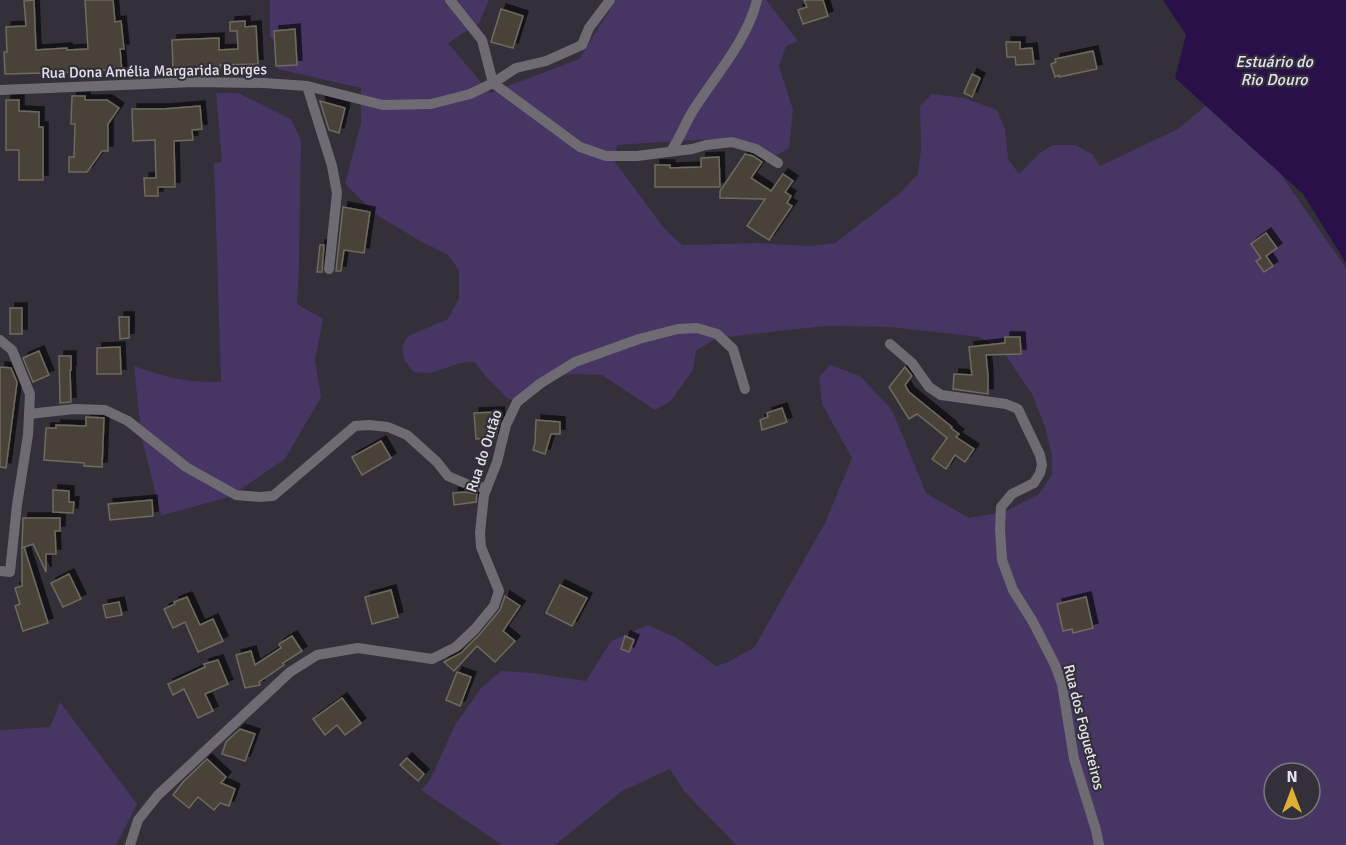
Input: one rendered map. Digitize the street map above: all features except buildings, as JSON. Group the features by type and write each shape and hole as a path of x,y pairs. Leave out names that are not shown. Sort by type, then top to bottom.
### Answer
{"street":[{"path":"450,0 482,40 493,83 580,147 606,156 637,156 732,142 756,149 778,163"},
{"name":"Rua Dona Amélia Margarida Borges","path":"0,90 195,82 264,83 307,86 383,105 431,104 470,94 516,68 546,61 582,45 589,28 610,0"},
{"path":"671,151 694,109 741,40 753,16 757,0"},
{"path":"307,86 329,157 337,193 329,268"},
{"name":"Rua do Outão","path":"130,845 138,820 158,795 290,672 317,655 358,648 432,658 456,646 475,629 494,606 499,591 481,547 480,533 484,495 497,462 506,425 517,402 541,383 575,362 639,339 678,329 697,328 717,334 733,349 745,389"},
{"path":"0,340 12,350 30,394 28,435 5,571"},
{"name":"Rua dos Fogueteiros","path":"890,344 912,363 928,387 941,395 1006,404 1018,409 1040,455 1041,473 1034,483 1012,494 1000,507 1002,561 1013,590 1033,622 1062,684 1074,759 1099,845"},
{"path":"29,414 74,409 105,410 128,421 186,467 236,495 259,497 273,495 355,426 369,425 388,427 407,435 437,462 448,476 469,485 487,488"}],"shaded area":[{"path":"270,0 489,0 479,23 448,43 490,93 579,59 616,0 766,0 798,41 786,46 779,66 793,110 789,148 772,158 746,143 711,139 617,145 615,162 664,228 682,245 760,243 808,246 835,243 899,194 918,174 921,150 920,106 932,94 964,98 997,110 1005,129 1008,159 1019,174 1040,153 1053,145 1076,145 1093,155 1100,166 1178,129 1216,97 1265,152 1346,268 1346,845 736,845 684,791 670,769 622,791 555,845 502,845 421,790 430,780 455,725 481,688 501,671 586,681 611,641 648,625 677,638 716,666 754,648 826,521 852,458 822,404 819,377 830,365 860,376 892,410 926,493 969,518 1004,512 1039,494 1052,474 1052,455 1045,427 1032,394 1002,350 979,337 890,327 825,326 717,338 696,351 693,370 670,402 655,410 602,375 572,374 553,378 522,401 508,399 475,362 460,363 431,373 414,372 404,360 402,346 408,336 448,319 459,298 459,270 447,254 377,215 345,184 361,123 361,88 278,69 280,42 270,37"},
{"path":"216,93 238,93 291,119 301,140 297,304 323,319 315,360 321,397 285,459 229,497 158,516 161,515 141,435 134,366 177,378 221,382 214,163 222,162"},
{"path":"60,702 137,804 116,845 0,845 0,730 50,727"}],"water":[{"name":"Estuário do Rio Douro","path":"1163,0 1346,0 1346,263 1303,194 1175,78 1186,35"}]}
